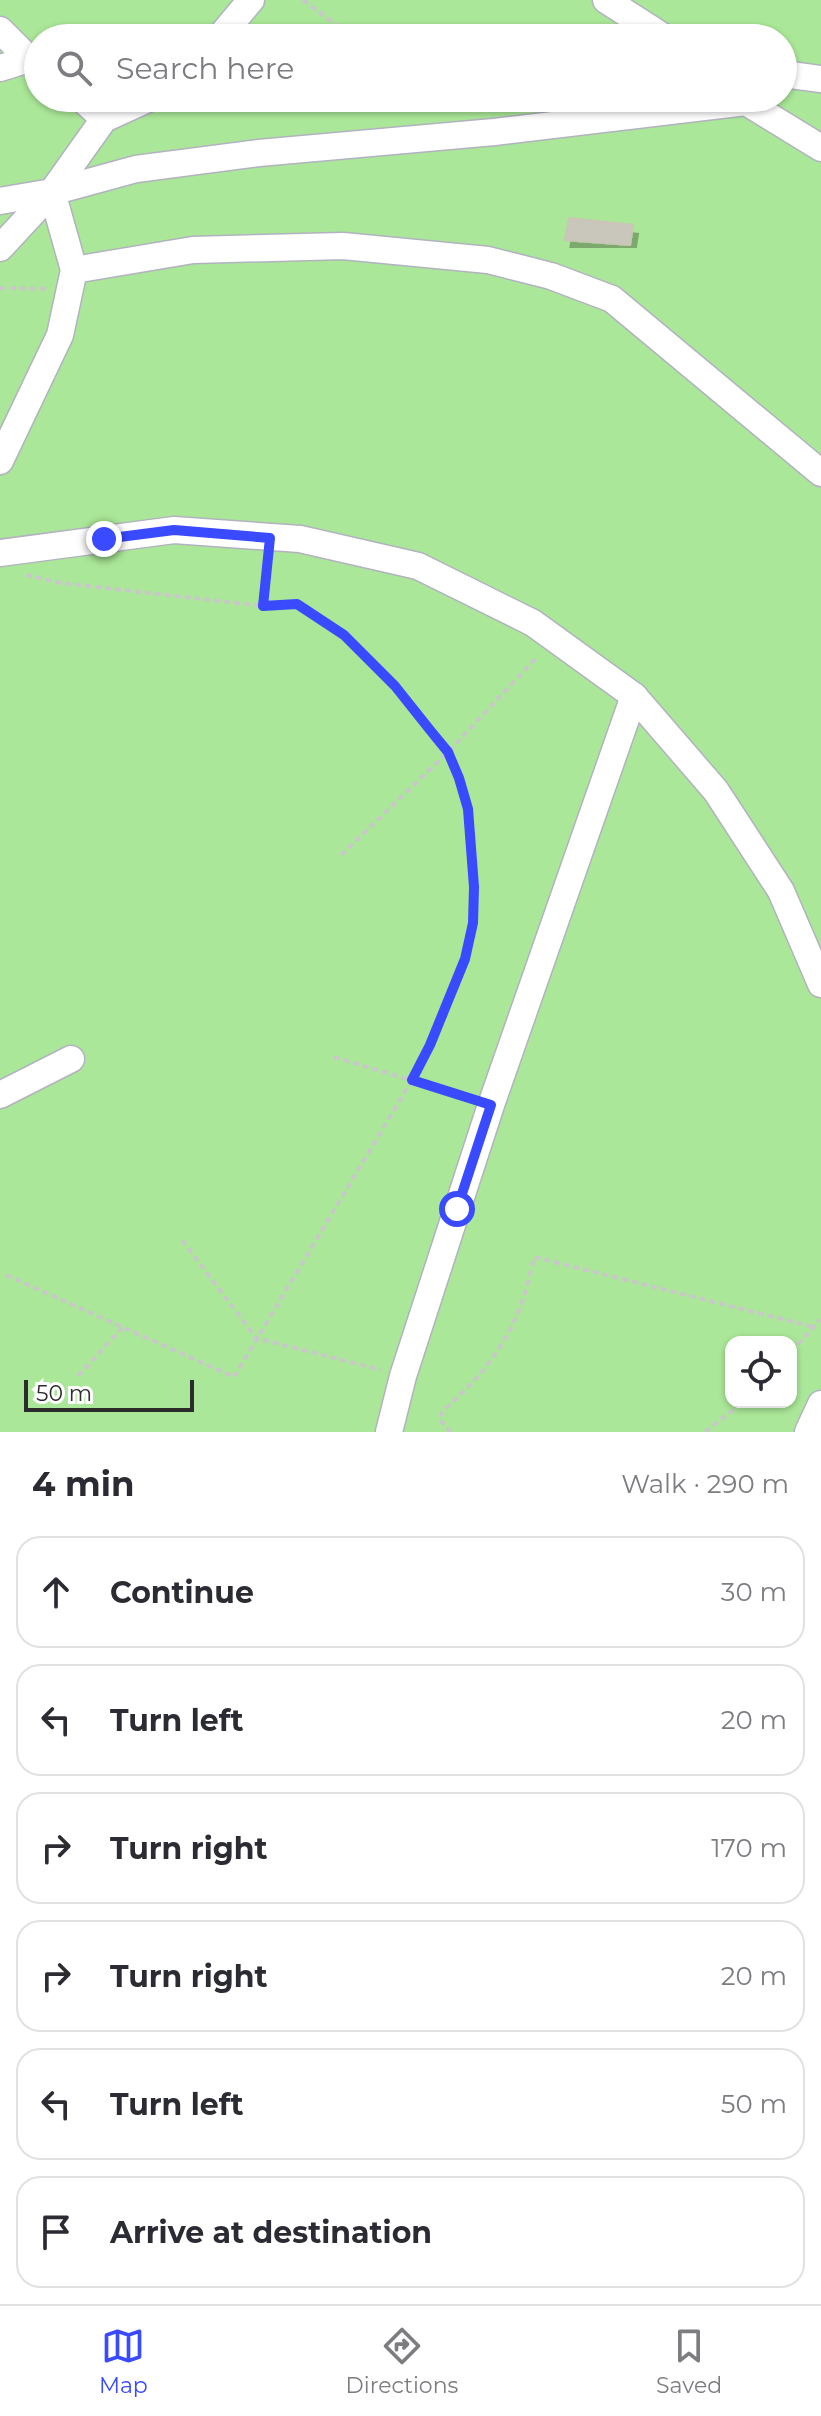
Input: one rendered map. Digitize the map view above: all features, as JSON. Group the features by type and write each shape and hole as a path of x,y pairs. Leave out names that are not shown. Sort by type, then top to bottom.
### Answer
{"lane":[{"path":"231,24 251,0"},
{"path":"606,0 643,24"},
{"path":"0,30 24,52"},
{"path":"0,68 24,63"},
{"path":"797,76 821,79"},
{"path":"96,112 104,119"},
{"path":"0,248 52,192 104,119 119,112"},
{"path":"0,201 52,192 136,169 259,153 494,132 651,112"},
{"path":"764,112 821,148"},
{"path":"0,461 60,335 72,280 52,192"},
{"path":"72,280 193,250 343,246 488,260 551,276 612,299 821,473"},
{"path":"0,553 174,530 300,539 418,566 533,623 634,696 716,791 781,891 821,984"},
{"path":"389,1432 403,1376 491,1105 634,696"},
{"path":"0,1095 71,1059"},
{"path":"808,1432 821,1404"}],"path":[{"path":"303,0 335,24"},
{"path":"0,288 72,280"},
{"path":"263,606 270,538"},
{"path":"6,1275 234,1377 430,1045 465,959 473,923 474,887 468,809 448,752 395,686 344,635 297,604 263,606 74,584 22,574"},
{"path":"341,855 448,752 554,640"},
{"path":"334,1057 491,1105"},
{"path":"182,1240 256,1338 403,1376"},
{"path":"451,1432 439,1419 443,1411 485,1371 501,1347 518,1315 534,1257 814,1327"},
{"path":"797,1345 821,1319"},
{"path":"78,1376 122,1328"},
{"path":"705,1432 735,1408"}],"green space":[{"path":"0,0 821,0 821,1432 0,1432"}],"building":[{"path":"569,218 633,225 630,245 565,240"}],"route":[{"path":"104,539 174,530 270,538 263,606 297,604 344,635 395,686 448,752 468,809 474,887 473,923 465,959 430,1045 412,1080 491,1105 457,1209"}]}
